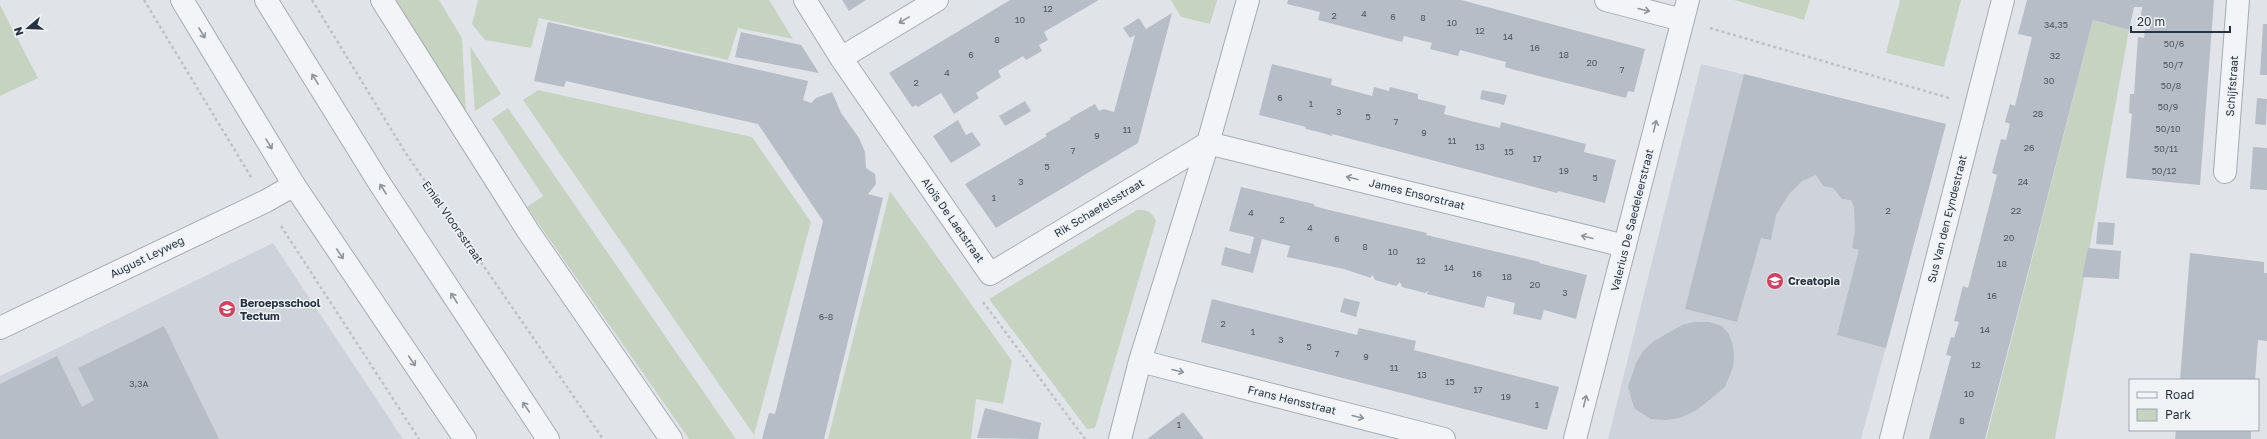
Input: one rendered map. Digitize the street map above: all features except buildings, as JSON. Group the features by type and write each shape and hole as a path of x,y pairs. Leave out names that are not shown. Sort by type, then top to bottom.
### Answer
{"street":[{"path":"182,0 294,185 465,439"},
{"path":"266,0 380,184 548,439"},
{"path":"382,0 528,231 671,439"},
{"name":"Aloïs De Laetstraat","path":"805,0 841,58 990,274"},
{"path":"841,58 938,0"},
{"path":"1120,439 1140,361 1208,142 1248,0"},
{"path":"1606,0 1685,10"},
{"name":"Sus Van den Eyndestraat","path":"1891,439 2003,0"},
{"name":"Schijfstraat","path":"2226,172 2238,0"},
{"name":"Valerius De Saedeleerstraat","path":"1575,439 1685,10"},
{"name":"James Ensorstraat","path":"1208,142 1625,246"},
{"name":"Rik Schaefelsstraat","path":"990,274 1208,142"},
{"name":"August Leyweg","path":"0,328 258,204 294,185"},
{"name":"Frans Hensstraat","path":"1140,361 1444,439"}],"path":[{"name":"Emiel Vloorsstraat","path":"312,0 405,152 603,439"},
{"path":"1685,10 1975,107"},
{"name":"Aloïs De Laetstraat","path":"990,274 981,300 1085,439"}],"shaded area":[{"name":"Creatopia","path":"1701,64 1946,124 1861,439 1608,439"},
{"name":"Beroepsschool Tectum","path":"273,243 403,439 0,439 0,376"}],"green space":[{"path":"396,0 439,0 462,38 466,115"},
{"path":"478,0 769,0 793,39 738,28 728,60 539,18 531,48 485,40 472,24"},
{"path":"1171,0 1217,0 1210,24 1181,17"},
{"path":"1734,0 1810,0 1804,20"},
{"path":"1900,0 1961,0 1944,67 1886,53"},
{"path":"0,5 38,78 0,96"},
{"path":"2093,20 2129,30 2055,439 1986,439"},
{"path":"470,46 501,94 475,111"},
{"path":"538,90 752,137 811,222 754,435 523,100"},
{"path":"508,108 736,439 689,439 527,207 543,196 492,119"},
{"path":"890,191 1012,361 1003,404 976,399 971,439 828,439"},
{"path":"1137,210 1149,212 1153,215 1156,221 1095,428 1087,429 989,299"}],"place":[{"name":"Creatopia","path":"1775,281"},
{"name":"Beroepsschool Tectum","path":"227,309"}]}
